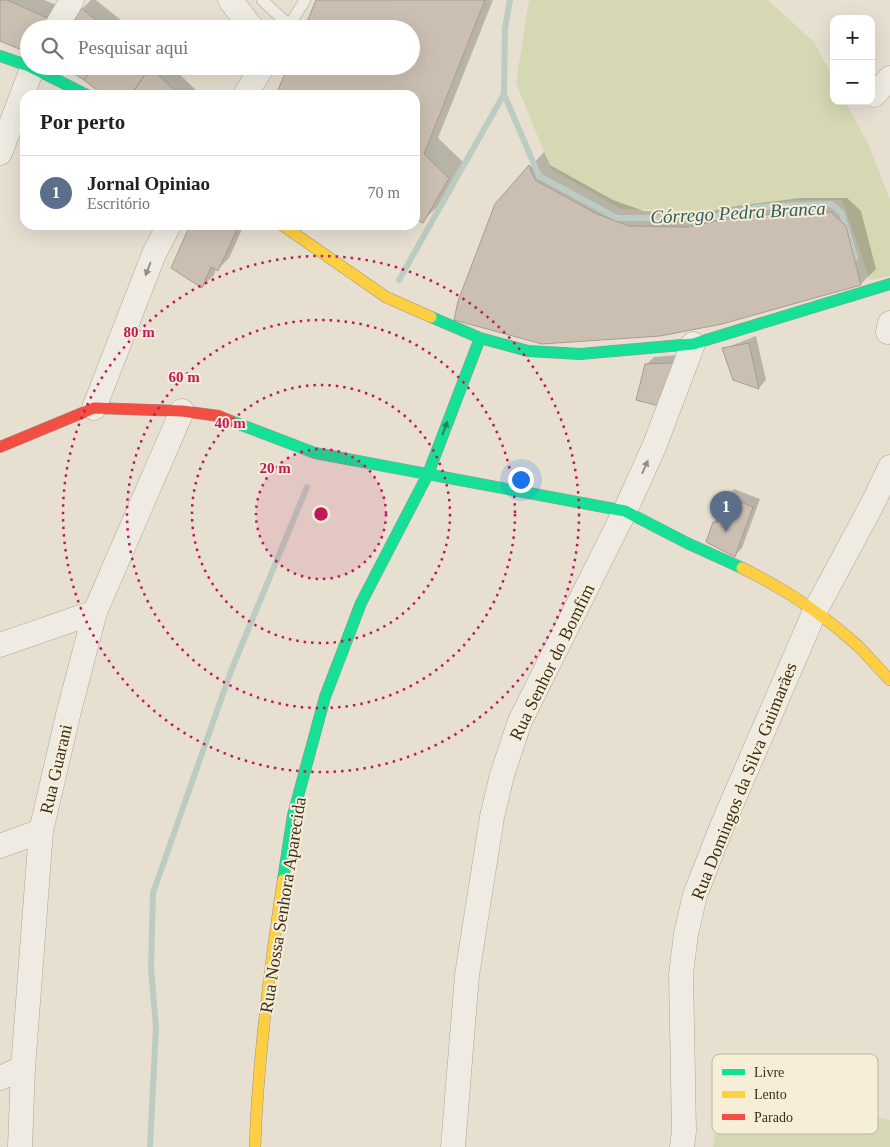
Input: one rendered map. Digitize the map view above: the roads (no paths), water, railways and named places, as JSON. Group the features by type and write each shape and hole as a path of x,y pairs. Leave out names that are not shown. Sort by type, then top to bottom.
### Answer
{"street":[{"path":"60,20 72,0"},
{"path":"0,56 20,63"},
{"path":"23,90 28,75"},
{"path":"47,75 77,90"},
{"path":"248,90 257,75"},
{"path":"875,94 890,78"},
{"path":"0,154 20,98"},
{"path":"94,408 154,254 166,230"},
{"path":"289,230 386,297 480,338 528,350 580,354 694,344 890,284"},
{"name":"Rua Nossa Senhora Aparecida","path":"255,1147 256,1117 271,959 293,815 325,697 361,603 428,474 480,338"},
{"name":"Rua Senhor do Bomfim","path":"453,1147 467,975 492,817 502,775 520,722 625,511 654,447 694,344"},
{"path":"0,447 94,408 182,411 219,416 316,453 625,511 687,543 756,575 815,611 858,646 890,680"},
{"name":"Rua Guarani","path":"20,1147 23,1068 41,831 69,711 95,612 182,411"},
{"name":"Rua Domingos da Silva Guimarães","path":"682,1147 684,1131 681,974 686,934 695,895 722,826 815,611 873,503 890,467"},
{"path":"0,645 95,612"},
{"path":"0,846 41,831"},
{"path":"0,1078 23,1068"}],"lane":[{"path":"292,20 305,0"},
{"path":"250,9 273,20"}],"waterway":[{"name":"Córrego Pedra Branca","path":"510,0 505,28 504,94 539,176 617,218 709,218 758,207 831,204 842,213 855,258"},
{"path":"399,280 504,94"},
{"path":"150,1147 156,1027 151,968 153,893 231,671 307,487"}],"place":[{"name":"Jornal Opiniao","path":"726,532"}]}
